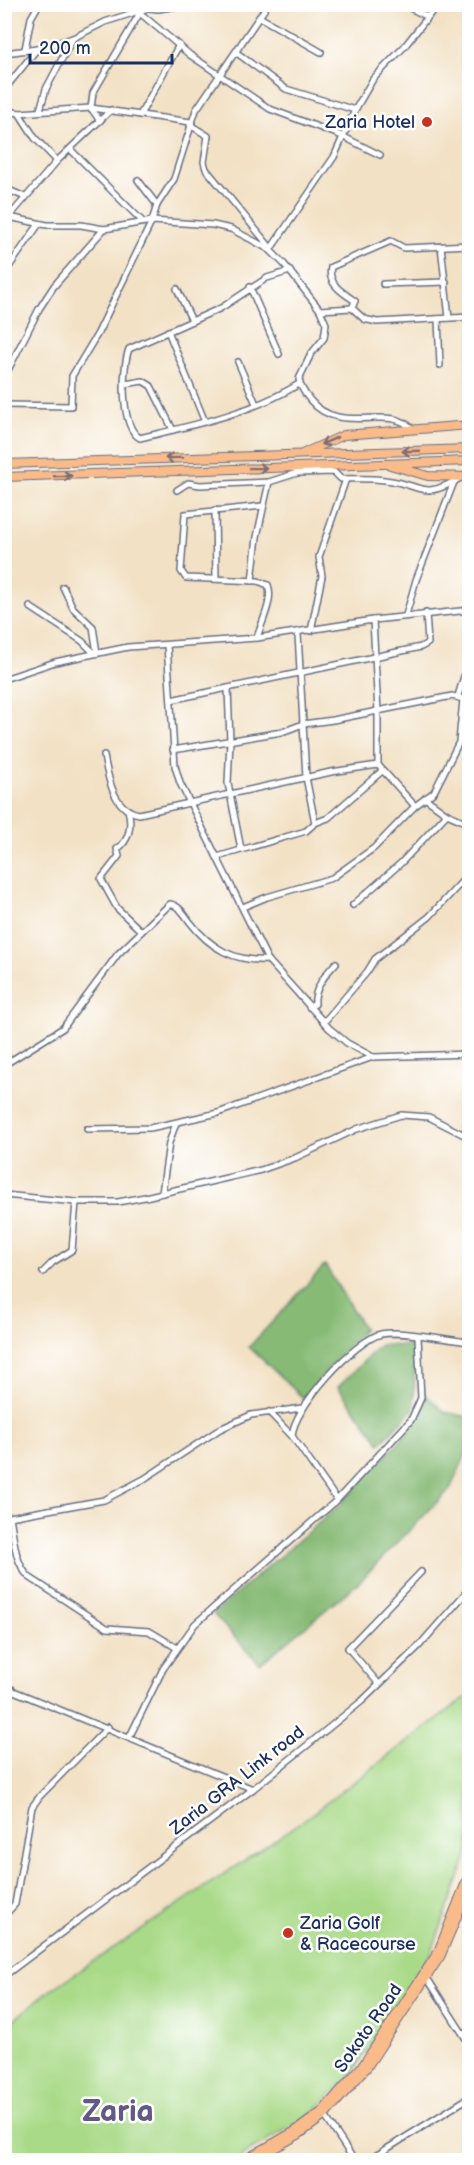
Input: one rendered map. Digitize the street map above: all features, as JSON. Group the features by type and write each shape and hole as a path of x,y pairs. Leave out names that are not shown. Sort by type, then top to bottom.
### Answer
{"highway":[{"path":"295,455 344,435 470,425"},
{"path":"4,464 470,449"},
{"path":"438,450 438,462"},
{"path":"4,477 470,461"},
{"path":"376,464 428,476 466,476"}],"main road":[{"name":"Sokoto Road","path":"243,2160 311,2120 331,2103 358,2072 437,1953 470,1871"},
{"name":"Sokoto Road","path":"254,2160 299,2135 325,2116 367,2068 448,1944 470,1887"}],"street":[{"path":"25,49 31,18 39,4"},
{"path":"116,4 148,9"},
{"path":"4,53 37,49 73,38 105,22 148,9 191,4"},
{"path":"4,405 71,406 72,376 98,333 152,221 157,205 174,179 191,123 213,84 237,53 268,4"},
{"path":"402,4 428,17"},
{"path":"270,249 334,157 355,110 378,72 396,57 438,4"},
{"path":"140,12 179,45 280,115 342,136 380,155"},
{"path":"100,121 91,108 93,93 140,12"},
{"path":"261,18 321,52"},
{"path":"40,110 46,88 73,38"},
{"path":"140,115 179,45"},
{"path":"4,90 37,49"},
{"path":"237,53 286,89 355,110"},
{"path":"212,69 213,84"},
{"path":"4,110 19,113 91,108 111,110 191,123 208,136 204,162 206,169 320,309 326,324 326,333 300,375 299,384 317,408 329,416 386,419 408,424 413,430"},
{"path":"111,110 57,161 7,216 39,224 81,225 104,229 152,221 231,229 270,249"},
{"path":"19,113 35,138 57,161"},
{"path":"71,150 143,222"},
{"path":"138,180 157,205"},
{"path":"4,188 25,197"},
{"path":"4,274 39,224"},
{"path":"4,378 39,309 54,286 104,229"},
{"path":"352,308 355,302 332,281 329,275 331,267 391,241 397,242 404,248 470,245"},
{"path":"441,246 449,318"},
{"path":"290,271 250,287 221,308 129,349 125,406 136,436 140,438 205,422 256,404 299,384"},
{"path":"383,284 446,282"},
{"path":"250,287 279,354"},
{"path":"177,289 192,321"},
{"path":"320,309 352,308 364,319 376,322 470,317"},
{"path":"438,319 440,365"},
{"path":"168,331 205,422"},
{"path":"238,362 256,404"},
{"path":"125,384 143,381 151,386 173,430"},
{"path":"177,489 188,483 200,485 269,482 297,473 334,472 341,479 385,480 424,490 444,488 466,476"},
{"path":"311,631 322,576 319,557 346,479"},
{"path":"252,581 263,506 269,482"},
{"path":"406,615 416,580 454,482"},
{"path":"257,638 270,590 265,583 186,578 181,571 184,516 188,512 263,506"},
{"path":"216,510 216,579"},
{"path":"63,587 73,608 93,627 96,653"},
{"path":"30,607 82,641 96,653"},
{"path":"4,679 128,646 298,634 406,615 470,610"},
{"path":"171,700 426,645 426,613"},
{"path":"373,620 378,712 378,765 415,806"},
{"path":"298,634 306,777 315,823"},
{"path":"167,645 174,750 180,783 268,960 324,1022 347,1043 373,1057"},
{"path":"243,907 267,897 332,878 374,848 415,806 434,792 459,742 470,657"},
{"path":"228,688 230,794 241,849"},
{"path":"174,750 282,732 303,724 464,699"},
{"path":"104,756 111,790 127,808 139,814 306,777 378,765"},
{"path":"217,857 306,831 315,823 328,818 382,771"},
{"path":"425,798 447,814 470,824"},
{"path":"127,808 130,820 127,838 124,844 117,849 119,856 114,865 101,879 117,908 141,931"},
{"path":"354,905 401,863 447,814"},
{"path":"324,1022 368,972 375,959 422,923 470,873"},
{"path":"4,1065 63,1028 118,954 165,906 174,904 215,948 250,962 268,960"},
{"path":"309,1007 315,1004 314,999 322,980 336,963"},
{"path":"87,1129 150,1128 176,1123 259,1100 373,1057 470,1054"},
{"path":"4,1195 76,1202 118,1202 261,1170 295,1158 357,1130 401,1115 429,1117 468,1137 470,1066"},
{"path":"162,1193 170,1143 176,1123"},
{"path":"43,1272 53,1262 72,1250 76,1202"},
{"path":"292,1436 294,1423 302,1408 356,1347 368,1338 384,1334 470,1342"},
{"path":"130,1736 151,1689 177,1648 205,1613 337,1500 417,1410 421,1398 418,1337"},
{"path":"177,1648 149,1631 107,1628 29,1577 22,1568 8,1518 104,1500 144,1479 220,1429 251,1415 302,1408"},
{"path":"269,1412 292,1436 337,1500"},
{"path":"379,1684 348,1648 421,1572"},
{"name":"Zaria GRA Link road","path":"4,1976 253,1789 379,1684 418,1647 470,1588"},
{"path":"4,1687 130,1736 253,1789"},
{"path":"4,1712 12,1689"},
{"path":"4,1916 12,1909 17,1898 32,1807 108,1727"},
{"path":"427,1978 470,2045"},
{"path":"369,2160 470,2097"},
{"path":"325,2116 354,2160"}],"green space":[{"path":"325,1265 364,1329 303,1398 249,1347"},
{"path":"380,1345 415,1346 414,1409 380,1443 338,1387"},
{"path":"426,1395 445,1412 469,1417 469,1448 450,1489 358,1583 260,1664 213,1614 343,1502 424,1415"},
{"name":"Zaria Golf & Racecourse","path":"469,1695 469,1851 430,1956 349,2078 308,2116 235,2160 5,2160 5,2027 45,1994 297,1825"}],"place":[{"name":"Zaria Hotel","path":"427,122"},
{"name":"Zaria Golf & Racecourse","path":"288,1933"}],"district":[{"name":"Zaria","path":"118,2111"}]}
